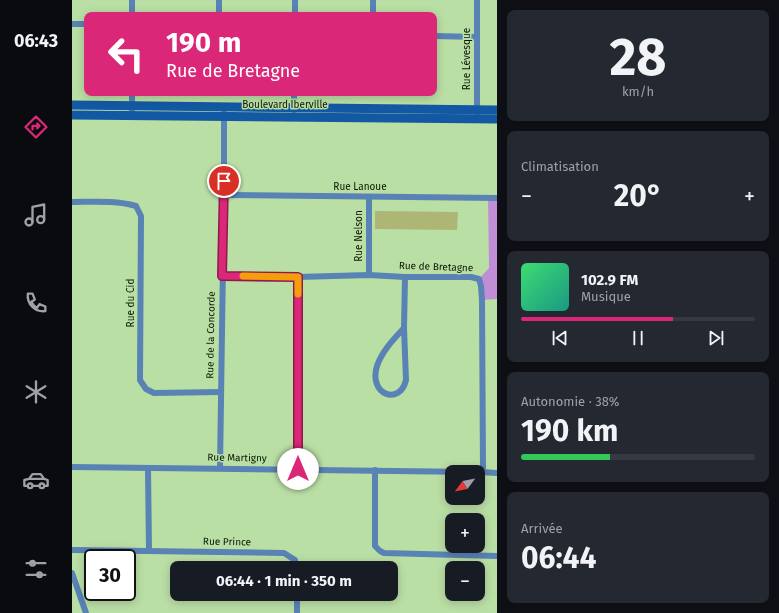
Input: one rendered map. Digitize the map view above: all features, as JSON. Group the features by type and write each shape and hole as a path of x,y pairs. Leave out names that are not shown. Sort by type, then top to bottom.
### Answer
{"street":[{"path":"132,0 132,12"},
{"path":"219,0 219,12"},
{"path":"295,12 296,0"},
{"path":"372,12 373,0"},
{"name":"Rue Lévesque","path":"477,0 477,114"},
{"path":"72,24 84,24"},
{"path":"437,36 477,37"},
{"path":"132,96 132,110"},
{"path":"294,96 294,112"},
{"name":"Boulevard Iberville","path":"72,105 132,110 224,112 477,114 497,110"},
{"name":"Boulevard Iberville","path":"72,115 132,110"},
{"name":"Rue de la Concorde","path":"220,468 224,112"},
{"name":"Boulevard Iberville","path":"477,114 497,119"},
{"name":"Rue Lanoue","path":"224,195 497,198"},
{"name":"Rue Nelson","path":"369,197 369,275"},
{"name":"Rue du Cid","path":"72,202 127,203 136,206 141,216 140,380 146,389 154,393 220,392"},
{"name":"Rue de Bretagne","path":"222,276 298,277 369,275 471,277 479,279 482,300 480,465"},
{"path":"404,328 390,342 377,366 376,384 382,392 388,394 394,394 404,387 406,380 404,328 405,276"},
{"path":"298,277 298,469"},
{"name":"Rue Martigny","path":"72,467 445,471"},
{"path":"148,468 149,550"},
{"path":"375,470 375,546 380,551 384,553 497,556"},
{"path":"485,472 497,473"},
{"name":"Rue Prince","path":"72,550 284,553 295,561"},
{"path":"72,573 86,613"},
{"path":"297,601 297,613"}],"shaded area":[{"path":"488,198 497,198 497,299 482,300 479,279 489,268"}],"building":[{"path":"375,211 458,212 457,230 375,229"}],"slow traffic":[{"path":"243,276 298,277 298,294"}],"route":[{"path":"224,181 222,276 298,277 298,469"}]}
